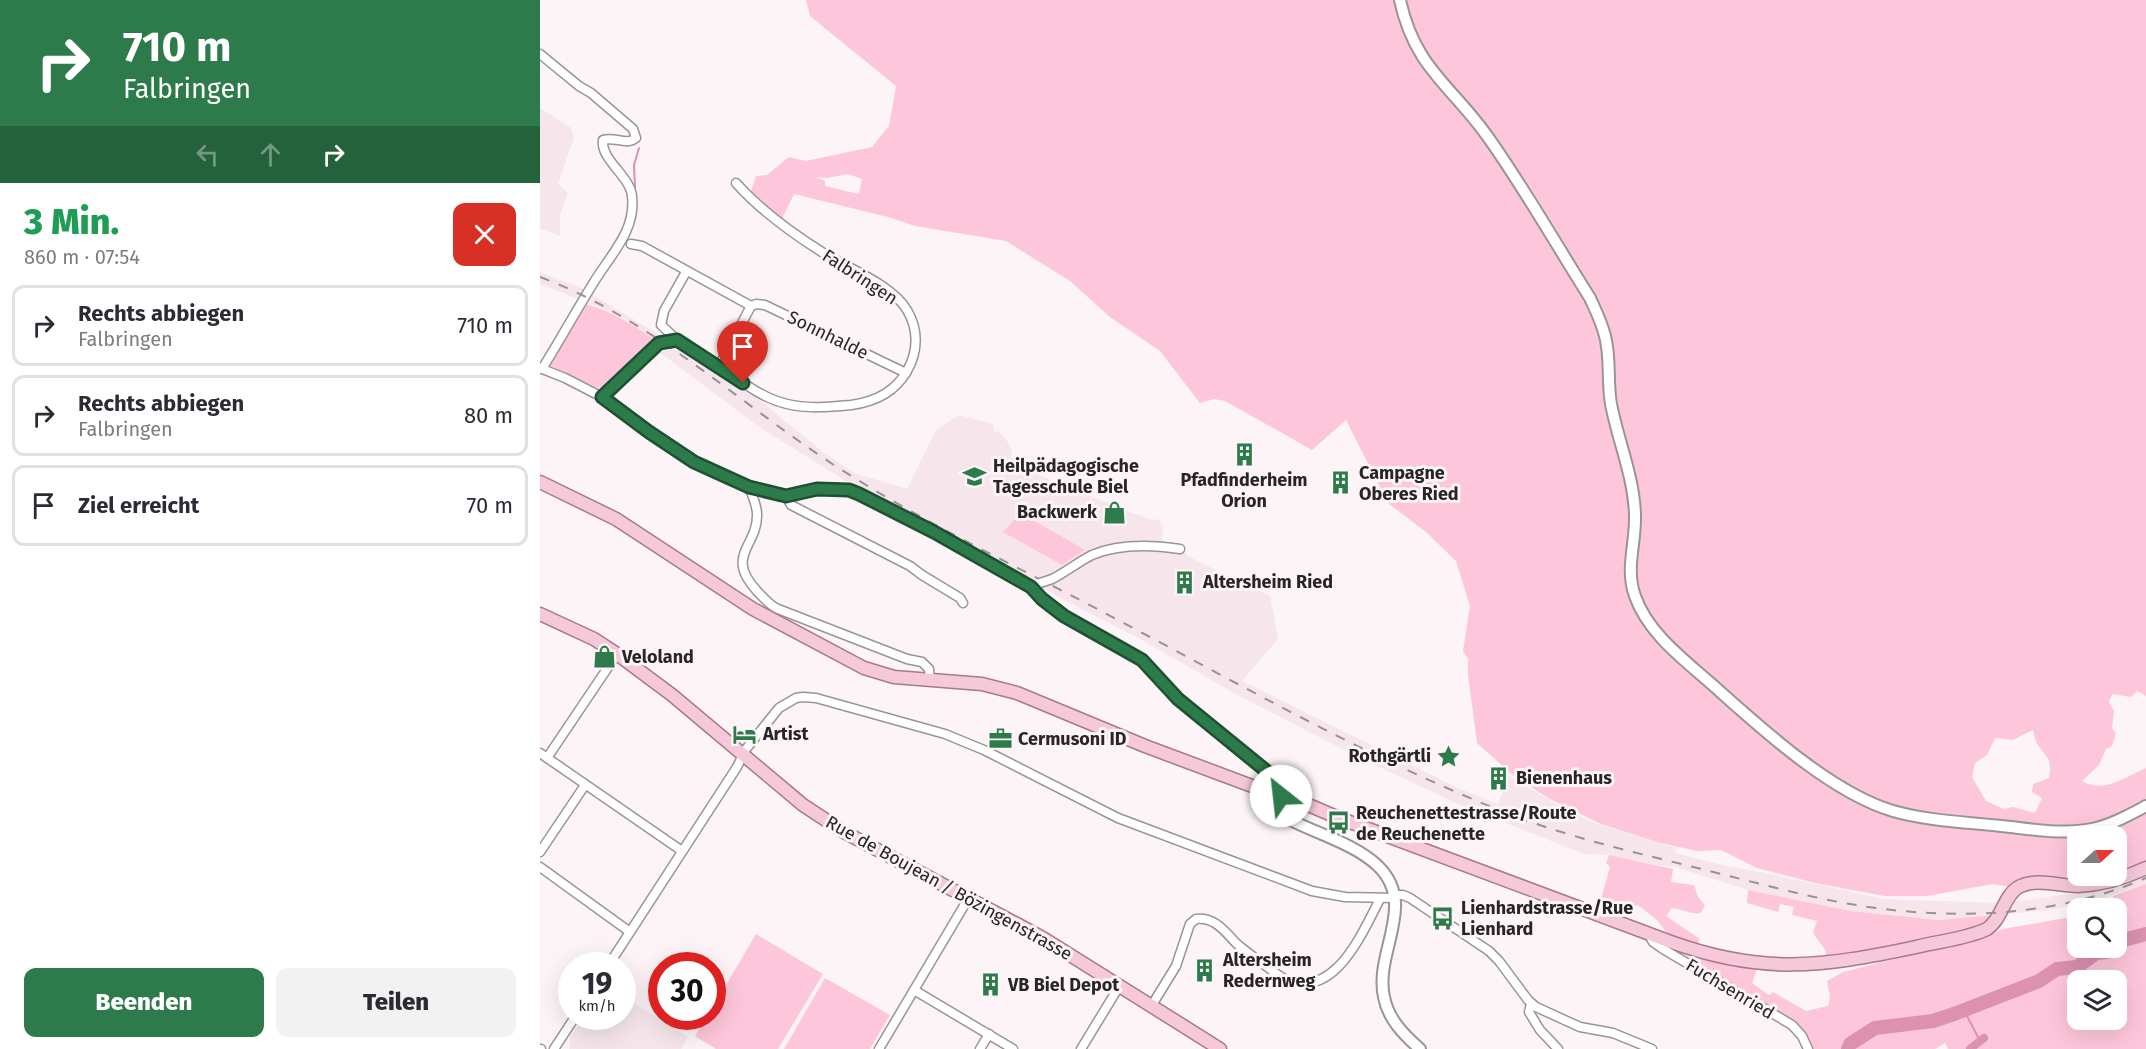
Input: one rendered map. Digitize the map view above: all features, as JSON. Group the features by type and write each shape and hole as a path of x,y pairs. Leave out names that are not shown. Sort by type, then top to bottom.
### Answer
{"main road":[{"path":"540,482 616,519 753,609 852,663 884,675 982,684 1010,691 1145,747 1648,933 1698,951 1738,961 1773,965 1814,965 1849,961 1984,931 1996,922 2012,893 2024,885 2085,885 2114,880 2146,868"},
{"name":"Rue de Boujean / Bözingenstrasse","path":"540,615 594,639 617,654 672,695 803,805 844,832 1044,938 1220,1049"}],"street":[{"path":"1400,0 1407,26 1421,56 1488,137 1590,298 1598,315 1606,338 1611,402 1633,490 1635,517 1630,570 1631,585 1640,609 1649,623 1678,653 1778,740 1835,783 1890,810 1921,817 2078,831 2110,824 2146,806"},
{"path":"540,54 591,93 633,129 636,136 633,141 603,140 604,151 631,190 632,216 623,240 594,282 541,369 585,387 694,462 749,487 786,496 817,489 849,490 859,494 934,532 1031,587 1064,616 1149,666 1178,699 1281,783 1283,788 1276,806 1281,815 1370,860 1385,874 1395,897 1395,920 1384,962 1383,995 1393,1020 1420,1049"},
{"name":"Falbringen","path":"677,340 766,397 787,404 807,407 852,404 878,398 893,388 906,373 914,356 915,334 910,316 899,300 889,291 801,238 765,211 736,183"},
{"name":"Sonnhalde","path":"631,244 642,246 751,306 765,305 906,373"},
{"path":"659,343 664,311 686,272"},
{"path":"719,366 751,306"},
{"path":"661,325 677,340"},
{"path":"602,397 659,343 677,340"},
{"path":"749,487 757,514 756,524 744,555 743,569 751,585 767,602 778,609 907,659 922,662 929,669 930,680"},
{"path":"786,496 791,505 910,566 960,598 963,603"},
{"path":"1031,587 1104,551 1153,546 1180,549"},
{"path":"617,654 544,755 682,851"},
{"path":"617,952 743,755 779,708 796,698 816,698 945,734 984,750 1118,818 1312,891 1345,897 1380,899 1403,895 1481,945 1499,961 1532,1004 1543,1011 1580,1027 1613,1033 1652,1049"},
{"path":"540,852 585,785"},
{"path":"540,867 630,932"},
{"path":"879,1049 968,898"},
{"path":"1152,1005 1170,976 1190,924 1196,919 1220,925 1242,949 1281,977 1300,982 1312,982 1340,966 1353,951 1380,899"},
{"name":"Fuchsenried","path":"1648,933 1653,942 1663,949 1792,1025 1802,1036 1808,1049"},
{"path":"1082,1049 1120,985"},
{"path":"914,990 1013,1049"},
{"path":"1532,1004 1529,1012 1533,1019 1558,1049"},
{"path":"554,1049 566,1030"},
{"path":"980,1049 989,1034"}],"shaded area":[{"path":"806,0 2146,0 2146,696 2137,691 2131,697 2112,694 2109,702 2114,711 2112,728 2116,733 2112,746 2106,749 2099,765 2082,781 2090,785 2106,785 2146,768 2146,868 2127,876 2127,826 2067,826 2067,883 2017,888 1993,884 1927,896 1884,896 1815,883 1757,868 1721,850 1697,851 1657,842 1601,824 1550,799 1515,777 1477,743 1468,659 1463,651 1470,606 1456,561 1426,532 1388,503 1346,420 1312,450 1225,401 1214,399 1200,403 1160,351 1110,317 1070,281 1006,241 915,226 794,194 782,219 751,191 756,176 767,175 789,157 806,161 872,147 889,126 896,86 810,16","holes":["848,174 862,179 859,194 825,186 825,181 815,177 827,178","2033,730 2037,743 2047,756 2050,766 2049,778 2033,784 2032,792 2042,798 2035,813 2013,807 2004,809 1986,801 1972,777 1975,763 1987,755 1995,738 2013,740"]},
{"path":"540,108 571,128 574,138 558,184 568,193 560,215 560,236 540,229"},
{"path":"540,272 581,288 658,334 654,339 628,321 602,308 540,284"},
{"path":"586,304 621,318 654,339 614,384 598,388 550,366"},
{"path":"679,349 694,355 763,403 823,452 854,473 907,489 936,430 959,415 993,424 994,432 999,431 1007,441 1012,451 1011,456 1017,464 1114,506 1159,520 1163,526 1164,546 1180,549 1186,555 1270,596 1278,639 1242,681 1458,788 1498,804 1509,776 1589,821 1676,848 1675,853 1883,899 1998,903 1993,915 1938,920 1851,911 1748,890 1675,867 1609,855 1584,854 1458,804 1346,751 1232,692 1142,640 851,484 762,429 659,352"},
{"path":"1026,516 1085,550 1062,565 1003,532 1015,519"},
{"path":"1609,855 1673,869 1671,882 1694,885 1698,897 1705,905 1701,913 1672,908 1666,916 1700,939 1698,943 1669,936 1658,921 1638,905 1618,911 1598,910 1610,867 1606,863"},
{"path":"2146,874 2146,884 2103,898 2067,898 2067,906 2007,914 2013,902 2111,886 2127,886 2127,880"},
{"path":"2146,884 2146,1049 1948,1049 1945,1043 1935,1049 1812,1049 1808,1039 1796,1028 1720,977 1678,955 1757,969 1752,983 1769,995 1773,992 1806,1011 1828,1006 1830,997 1827,981 1843,972 1990,935 2003,929 2067,918 2067,958 2127,958 2127,898 2113,898 2113,896"},
{"path":"1748,890 1851,911 1938,920 1993,915 1977,929 1856,954 1826,956 1826,951 1813,933 1817,921 1792,915 1794,907 1780,904 1778,912 1747,903"},
{"path":"756,934 823,974 778,1049 716,1049 695,1036 698,1030 726,1030 726,985"},
{"path":"825,978 890,1015 870,1049 784,1049"},
{"path":"636,1004 648,1012 648,1030 677,1030 688,1037 681,1049 569,1049 570,1038 575,1030 636,1030"}],"waterway":[{"path":"635,188 634,165 639,148"},
{"path":"2127,939 2146,934"},
{"path":"1848,1049 1850,1044 1875,1028 1933,1021 2039,981 2057,969 2077,967 2089,958"},
{"path":"1964,1010 1980,1041"},
{"path":"1970,1049 1984,1038"}],"railway":[{"path":"540,277 583,296 663,342 814,452 918,515 1353,744 1450,789 1527,821 1613,847 1789,891 1835,901 1925,913 1962,914 2038,908 2075,901 2146,878"}],"place":[{"name":"Pfadfinderheim Orion","path":"1244,454"},
{"name":"Heilpädagogische Tagesschule Biel","path":"975,476"},
{"name":"Campagne Oberes Ried","path":"1341,483"},
{"name":"Backwerk","path":"1115,512"},
{"name":"Altersheim Ried","path":"1185,582"},
{"name":"Veloland","path":"604,657"},
{"name":"Artist","path":"745,734"},
{"name":"Cermusoni ID","path":"1000,739"},
{"name":"Rothgärtli","path":"1449,756"},
{"name":"Bienenhaus","path":"1498,778"},
{"name":"Reuchenettestrasse/Route de Reuchenette","path":"1338,823"},
{"name":"Lienhardstrasse/Rue Lienhard","path":"1443,918"},
{"name":"Altersheim Redernweg","path":"1205,970"},
{"name":"VB Biel Depot","path":"990,985"}],"route":[{"path":"743,383 677,340 659,343 602,397 694,462 744,485 786,496 817,489 849,490 934,532 1031,587 1064,616 1142,660 1178,699 1281,783 1283,788 1281,796"}]}
